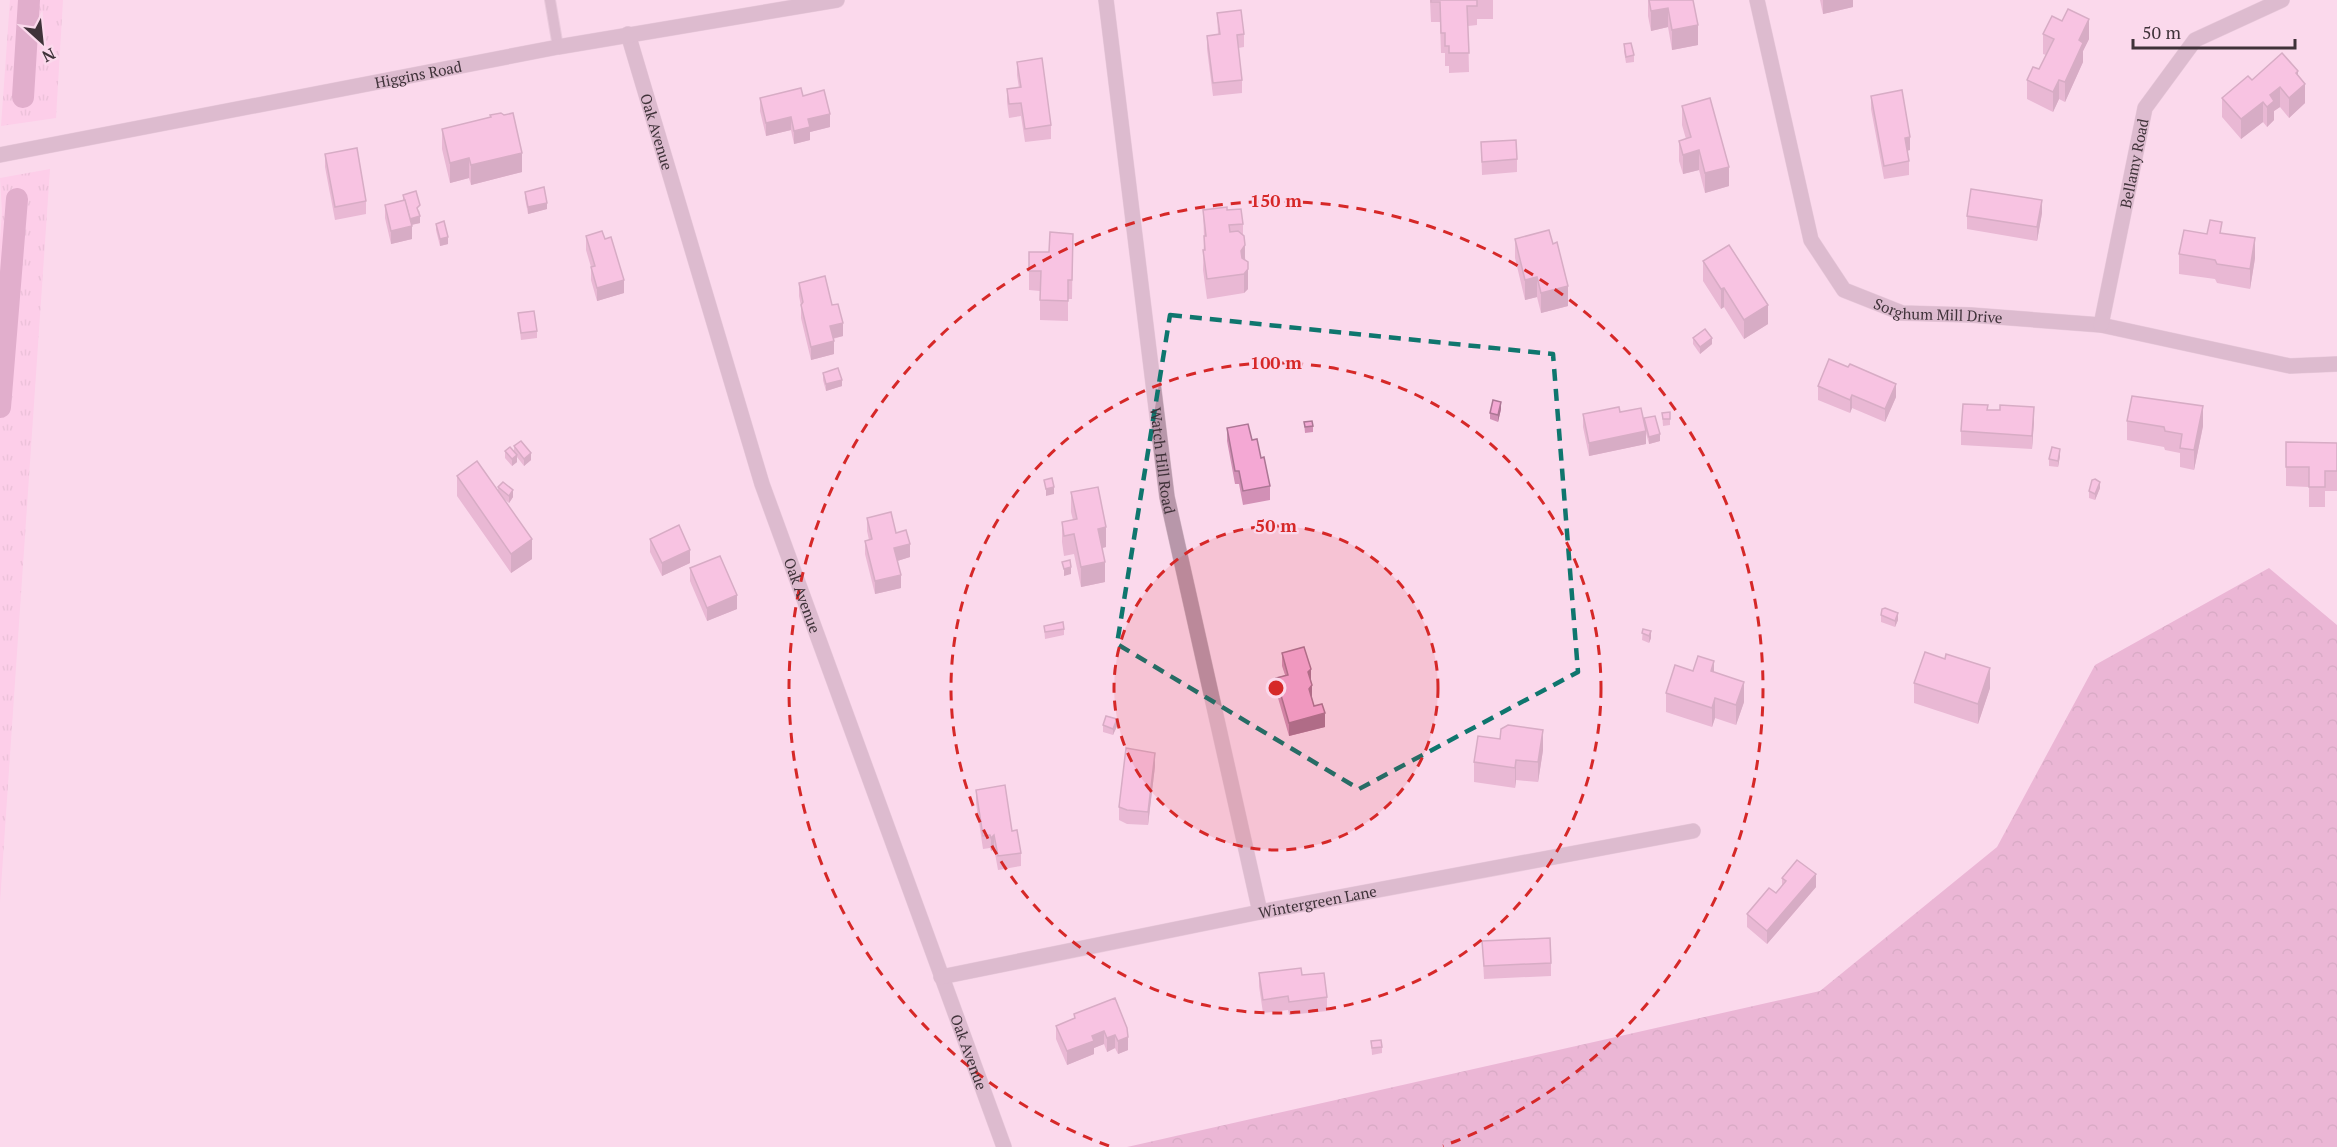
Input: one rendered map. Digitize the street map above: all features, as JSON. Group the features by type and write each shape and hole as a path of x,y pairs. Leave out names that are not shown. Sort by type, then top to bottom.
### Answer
{"street":[{"name":"Higgins Road","path":"0,156 558,47 809,2 837,0"},
{"name":"Watch Hill Road","path":"1106,0 1167,497 1260,912"},
{"name":"Sorghum Mill Drive","path":"1757,0 1811,240 1844,290 1902,313 1971,315 2101,325 2290,366 2337,364"},
{"name":"Bellamy Road","path":"2101,325 2145,108 2195,40 2282,0"},
{"name":"Oak Avenue","path":"628,34 762,484 1004,1147"},
{"name":"Wintergreen Lane","path":"941,977 1260,912 1693,831"}],"lane":[{"path":"550,0 558,47"}],"highlighted area":[{"path":"1170,315 1553,354 1578,672 1359,789 1117,644"}],"green space":[{"path":"10,0 63,0 56,118 1,126"},
{"path":"50,169 0,902 0,240 2,212 0,178"},
{"path":"2269,568 2337,625 2337,1147 1127,1147 1820,991 1997,847 2095,665"}],"building":[{"path":"1431,0 1477,0 1477,6 1467,6 1469,53 1449,53 1449,46 1445,46 1445,33 1441,33 1440,2 1431,2"},
{"path":"1649,0 1693,0 1698,25 1672,30 1668,8 1651,11"},
{"path":"2068,9 2089,19 2079,40 2083,43 2065,82 2059,80 2053,92 2027,80 2033,67 2039,69 2054,39 2043,34 2052,16 2062,21"},
{"path":"1241,10 1244,34 1237,35 1242,80 1213,83 1207,36 1220,34 1217,13"},
{"path":"1631,43 1634,55 1626,57 1624,44"},
{"path":"2282,53 2298,71 2296,73 2305,84 2289,98 2280,87 2270,95 2274,101 2267,107 2263,102 2241,119 2222,98 2248,76 2252,80"},
{"path":"1042,58 1051,125 1025,129 1021,103 1009,104 1007,89 1021,87 1017,62"},
{"path":"801,88 803,96 824,90 830,114 808,119 810,127 794,131 791,117 766,123 760,98"},
{"path":"1902,90 1910,137 1905,138 1909,161 1884,166 1871,96"},
{"path":"1710,98 1729,167 1705,173 1699,150 1683,155 1679,141 1691,137 1682,106"},
{"path":"501,113 504,115 513,113 522,153 471,165 469,158 450,163 442,129"},
{"path":"1516,140 1517,159 1482,162 1481,142"},
{"path":"357,148 366,201 335,207 325,154"},
{"path":"544,187 547,203 528,207 525,192"},
{"path":"1971,189 2042,200 2037,227 1967,216"},
{"path":"416,191 420,216 410,219 403,195"},
{"path":"405,200 412,226 391,231 385,205"},
{"path":"1227,207 1227,210 1241,209 1243,224 1229,225 1230,232 1238,231 1244,236 1245,245 1241,251 1242,258 1248,262 1248,269 1244,274 1207,279 1203,250 1205,250 1204,236 1206,236 1203,210"},
{"path":"2210,220 2222,222 2220,233 2255,238 2250,269 2217,264 2215,260 2179,254 2184,230 2207,234"},
{"path":"444,221 448,237 440,239 436,224"},
{"path":"1549,230 1553,244 1557,242 1568,286 1541,293 1537,277 1525,280 1515,239"},
{"path":"602,231 605,239 611,237 624,280 597,288 591,267 595,266 586,236"},
{"path":"1050,232 1073,234 1072,280 1068,280 1068,301 1040,300 1041,271 1029,271 1029,252 1049,252"},
{"path":"1729,245 1768,305 1744,320 1724,288 1721,289 1703,261"},
{"path":"825,276 832,305 838,304 843,323 830,326 834,341 811,347 801,305 803,302 799,283"},
{"path":"534,311 537,331 521,333 518,313"},
{"path":"1705,329 1712,338 1700,347 1693,338"},
{"path":"1829,359 1848,367 1850,364 1896,384 1885,409 1852,395 1850,400 1818,386"},
{"path":"838,368 842,380 826,384 823,373"},
{"path":"2132,396 2203,406 2194,450 2180,448 2182,434 2165,431 2164,427 2127,421"},
{"path":"1493,400 1501,402 1498,415 1490,413"},
{"path":"1963,404 1988,405 1987,410 2000,410 2000,405 2034,407 2032,436 1961,431"},
{"path":"1619,407 1620,412 1641,408 1646,431 1589,443 1583,414"},
{"path":"1670,412 1670,419 1663,419 1662,413"},
{"path":"1655,416 1660,434 1649,437 1644,418"},
{"path":"1312,421 1313,426 1305,427 1304,422"},
{"path":"1248,424 1252,440 1257,439 1261,458 1264,457 1270,486 1243,491 1239,471 1235,471 1227,428"},
{"path":"521,441 531,453 524,459 514,446"},
{"path":"2286,442 2337,443 2337,471 2325,471 2325,487 2309,487 2309,467 2286,467"},
{"path":"510,447 517,455 512,459 505,451"},
{"path":"2052,447 2060,449 2058,461 2049,459"},
{"path":"477,461 532,539 511,554 457,476"},
{"path":"1052,478 1054,487 1046,489 1044,480"},
{"path":"2092,480 2100,482 2095,494 2089,491"},
{"path":"503,482 513,490 509,496 498,487"},
{"path":"1098,487 1106,527 1098,529 1105,562 1081,567 1074,534 1064,536 1062,522 1077,519 1071,492"},
{"path":"891,512 896,533 906,530 910,544 894,548 901,575 875,581 865,541 872,539 867,518"},
{"path":"679,525 690,550 662,563 650,539"},
{"path":"720,556 737,595 707,608 690,568"},
{"path":"1070,560 1071,567 1064,569 1062,562"},
{"path":"1882,609 1898,613 1895,621 1881,615"},
{"path":"1063,622 1064,629 1045,632 1044,626"},
{"path":"1643,629 1651,631 1649,636 1642,633"},
{"path":"1304,647 1311,669 1308,672 1312,685 1309,689 1314,706 1322,704 1325,713 1289,723 1276,678 1288,675 1282,653"},
{"path":"1925,652 1945,659 1946,654 1990,668 1978,704 1914,683"},
{"path":"1698,656 1714,661 1711,671 1744,682 1736,705 1715,698 1712,708 1666,693 1675,665 1693,671"},
{"path":"1106,716 1117,719 1113,729 1103,725"},
{"path":"1508,725 1543,730 1538,762 1516,760 1515,768 1474,762 1478,736 1500,739 1501,729"},
{"path":"1126,748 1155,753 1148,812 1119,807"},
{"path":"1005,785 1012,831 1017,830 1021,853 998,856 994,835 991,838 990,835 983,836 976,790"},
{"path":"1797,860 1816,874 1767,931 1747,914 1769,888 1776,893 1786,881 1782,878"},
{"path":"1550,938 1551,963 1484,966 1482,941"},
{"path":"1301,968 1302,975 1324,973 1327,997 1289,1002 1288,996 1263,1000 1259,973"},
{"path":"1115,998 1127,1028 1128,1037 1118,1041 1115,1035 1107,1038 1104,1031 1092,1036 1094,1041 1067,1051 1056,1026 1075,1018 1074,1014"},
{"path":"1381,1040 1382,1047 1372,1048 1371,1041"}],"waterway":[{"path":"23,97 29,0"},
{"path":"0,407 17,199"}]}
